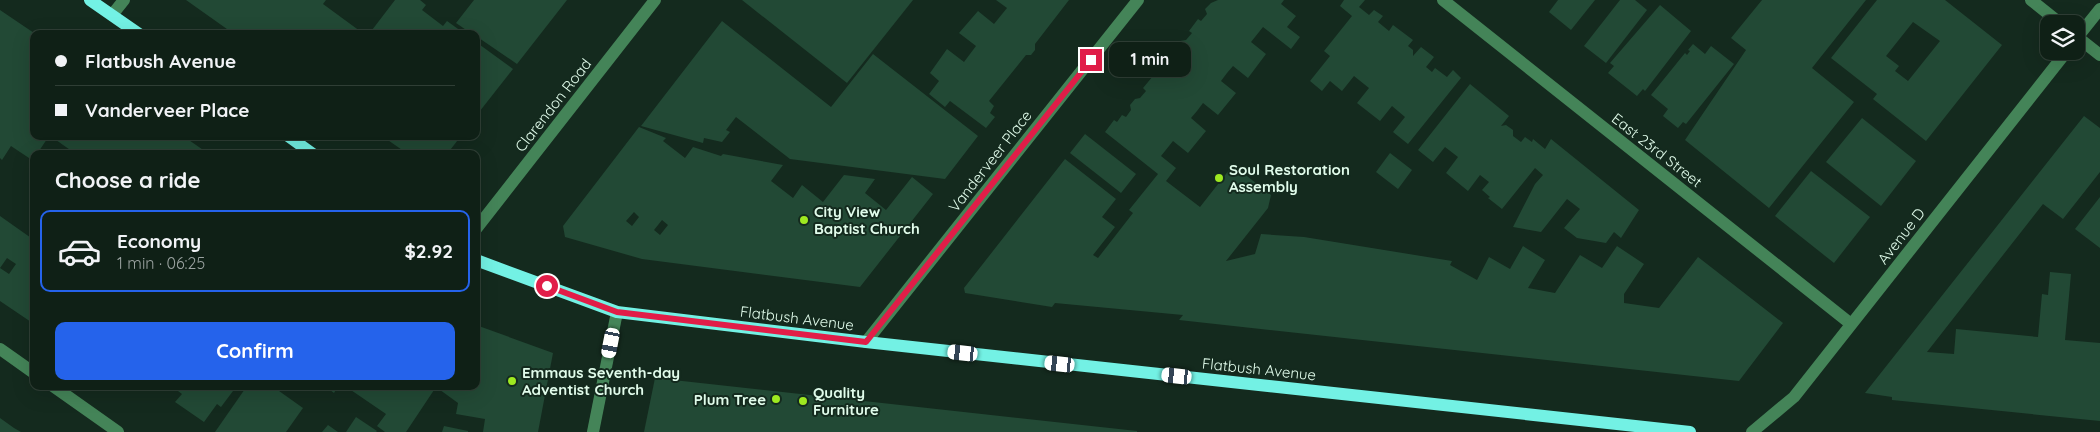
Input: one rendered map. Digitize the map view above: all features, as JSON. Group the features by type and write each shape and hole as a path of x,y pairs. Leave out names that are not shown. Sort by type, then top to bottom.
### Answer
{"main road":[{"path":"90,0 133,30"},
{"path":"294,140 307,150"},
{"name":"Flatbush Avenue","path":"480,261 617,312 866,342 1690,432"}],"street":[{"path":"112,15 124,0"},
{"name":"Clarendon Road","path":"480,225 655,0"},
{"name":"Vanderveer Place","path":"866,342 1138,0"},
{"name":"East 23rd Street","path":"1443,0 1851,324"},
{"path":"2031,0 2049,15"},
{"path":"2085,28 2100,9"},
{"path":"2085,44 2100,55"},
{"name":"Avenue D","path":"1752,432 1794,397 2060,60"},
{"path":"593,432 617,312"},
{"path":"0,349 30,370"},
{"path":"59,390 118,432"}],"building":[{"path":"186,0 326,0 323,4 359,30 228,30"},
{"path":"395,0 420,0 426,5 422,10 443,26 447,21 459,30 372,30"},
{"path":"474,0 567,0 517,64 480,39 480,30 466,30 456,23"},
{"path":"742,0 913,0 847,83"},
{"path":"996,0 1069,0 1035,44 1035,50 1031,55 1026,55 989,101 994,106 990,113 995,117 986,128 950,101 945,107 929,94 939,81 930,73 947,49 964,62 976,46 959,33 978,11 994,24 1007,8"},
{"path":"1218,0 1284,0 1281,4 1296,16 1287,27 1300,37 1291,49 1263,27 1251,42 1266,54 1248,78 1233,66 1221,81 1236,93 1218,115 1203,103 1191,118 1206,131 1188,153 1173,141 1161,156 1176,168 1166,181 1200,207 1233,165 1271,195 1268,208 1226,261 1255,254 1261,234 1304,237 1452,261 1450,265 1477,280 1489,257 1510,269 1523,246 1545,260 1528,288 1555,293 1580,255 1602,268 1617,246 1644,264 1624,294 1624,303 1659,308 1698,257 1783,323 1739,381 1179,320 1183,315 1055,303 1052,307 965,293 964,288 1065,159 1116,199 1102,217 1115,227 1093,255 1098,258 1133,213 1129,210 1158,174 1105,132 1114,120 1117,122 1122,115 1126,117 1131,110 1130,105 1146,91 1143,88 1153,76 1156,78 1162,71 1160,67 1166,60 1171,60 1177,52 1176,47 1180,41 1186,40 1192,33 1189,31 1198,19 1201,21 1207,14 1205,9 1211,3"},
{"path":"1344,0 1365,0 1359,7 1369,15 1374,10 1383,16 1378,22 1389,31 1393,25 1413,40 1408,46 1413,50 1413,56 1421,47 1434,57 1426,67 1432,72 1435,68 1447,77 1453,70 1461,78 1408,144 1393,132 1405,117 1392,106 1380,121 1357,103 1369,88 1354,76 1342,91 1330,81 1322,91 1310,81 1330,56 1324,51 1352,16 1340,6"},
{"path":"1558,0 1595,0 1571,30 1549,12"},
{"path":"1620,0 1635,0 1647,10 1606,63 1584,46"},
{"path":"1762,0 1866,0 1812,68 1854,102 1769,208 1685,140 1746,50 1731,38"},
{"path":"1877,0 1945,0 2002,45 1926,141 1873,99 1877,94 1831,58","holes":["1913,22 1940,41 1908,81 1895,71 1899,66 1886,56"]},
{"path":"1660,5 1691,31 1645,91 1643,89 1637,96 1608,73 1614,66 1610,63"},
{"path":"0,10 30,30 30,140 46,140 40,150 30,150 30,159 11,146 2,160 0,158"},
{"path":"722,21 831,107 873,54 978,136 945,179 790,159 736,117 726,130 730,132 722,142 704,138 703,143 641,126"},
{"path":"1693,44 1705,54 1711,46 1734,64 1686,124 1683,122 1678,128 1663,116 1668,109 1651,95 1685,53 1687,55 1690,51 1688,50"},
{"path":"480,45 513,69 480,111"},
{"path":"1470,84 1509,116 1501,126 1506,125 1513,130 1513,136 1521,142 1525,137 1532,142 1533,139 1545,149 1551,139 1639,210 1621,238 1614,232 1606,243 1577,238 1564,228 1580,209 1567,199 1541,232 1513,227 1535,184 1543,175 1535,168 1502,209 1488,198 1490,197 1482,190 1489,182 1480,175 1468,191 1446,173 1458,157 1445,147 1433,162 1418,150"},
{"path":"2084,116 2100,128 2100,172 2063,219 2043,204 1927,352 1954,354 1956,329 2038,337 2042,294 2048,295 2050,272 2071,274 2065,340 2100,343 2100,421 1892,400 1892,397 1865,393"},
{"path":"1862,118 1916,161 1881,206 1826,162"},
{"path":"639,127 666,138 663,141 685,158 693,147 721,156 723,154 783,165 771,181 793,198 802,185 823,202 844,175 875,179 865,193 886,210 912,177 933,194 860,287 642,259 565,237 563,226","holes":["634,212 639,217 632,226 626,221","662,220 668,225 660,235 654,230"]},
{"path":"1085,134 1136,174 1121,193 1070,153"},
{"path":"56,140 189,140 203,150 70,150"},
{"path":"388,140 458,140 450,150 402,150"},
{"path":"1390,153 1412,170 1398,189 1376,172"},
{"path":"1811,171 1870,217 1834,263 1775,216"},
{"path":"2100,197 2100,248 2075,229"},
{"path":"0,216 30,237 30,321 0,301","holes":["7,258 16,264 9,274 0,268"]},
{"name":"Emmaus Seventh-day Adventist Church","path":"480,326 553,353 538,432 483,432 485,419 456,414 458,403 440,390 480,390"},
{"path":"655,378 1137,431 1137,432 644,432"},
{"path":"244,390 278,390 303,408 286,432 215,432"},
{"name":"Emmaus Seventh-day Adventist Church","path":"351,390 434,390 406,432 385,432 377,426 386,414"},
{"path":"178,391 233,391 221,407 217,404 204,422 175,402 182,394"},
{"path":"356,417 377,431 346,432"},
{"path":"0,418 14,428 21,432 0,432"},
{"path":"328,425 338,432 322,432"},
{"path":"444,426 468,431 468,432 442,432"}],"place":[{"name":"Soul Restoration Assembly","path":"1219,178"},
{"name":"City View Baptist Church","path":"804,220"},
{"name":"Emmaus Seventh-day Adventist Church","path":"512,381"},
{"name":"Plum Tree","path":"776,399"},
{"name":"Quality Furniture","path":"803,401"}],"route":[{"path":"547,286 617,312 866,342 1091,60"}]}
